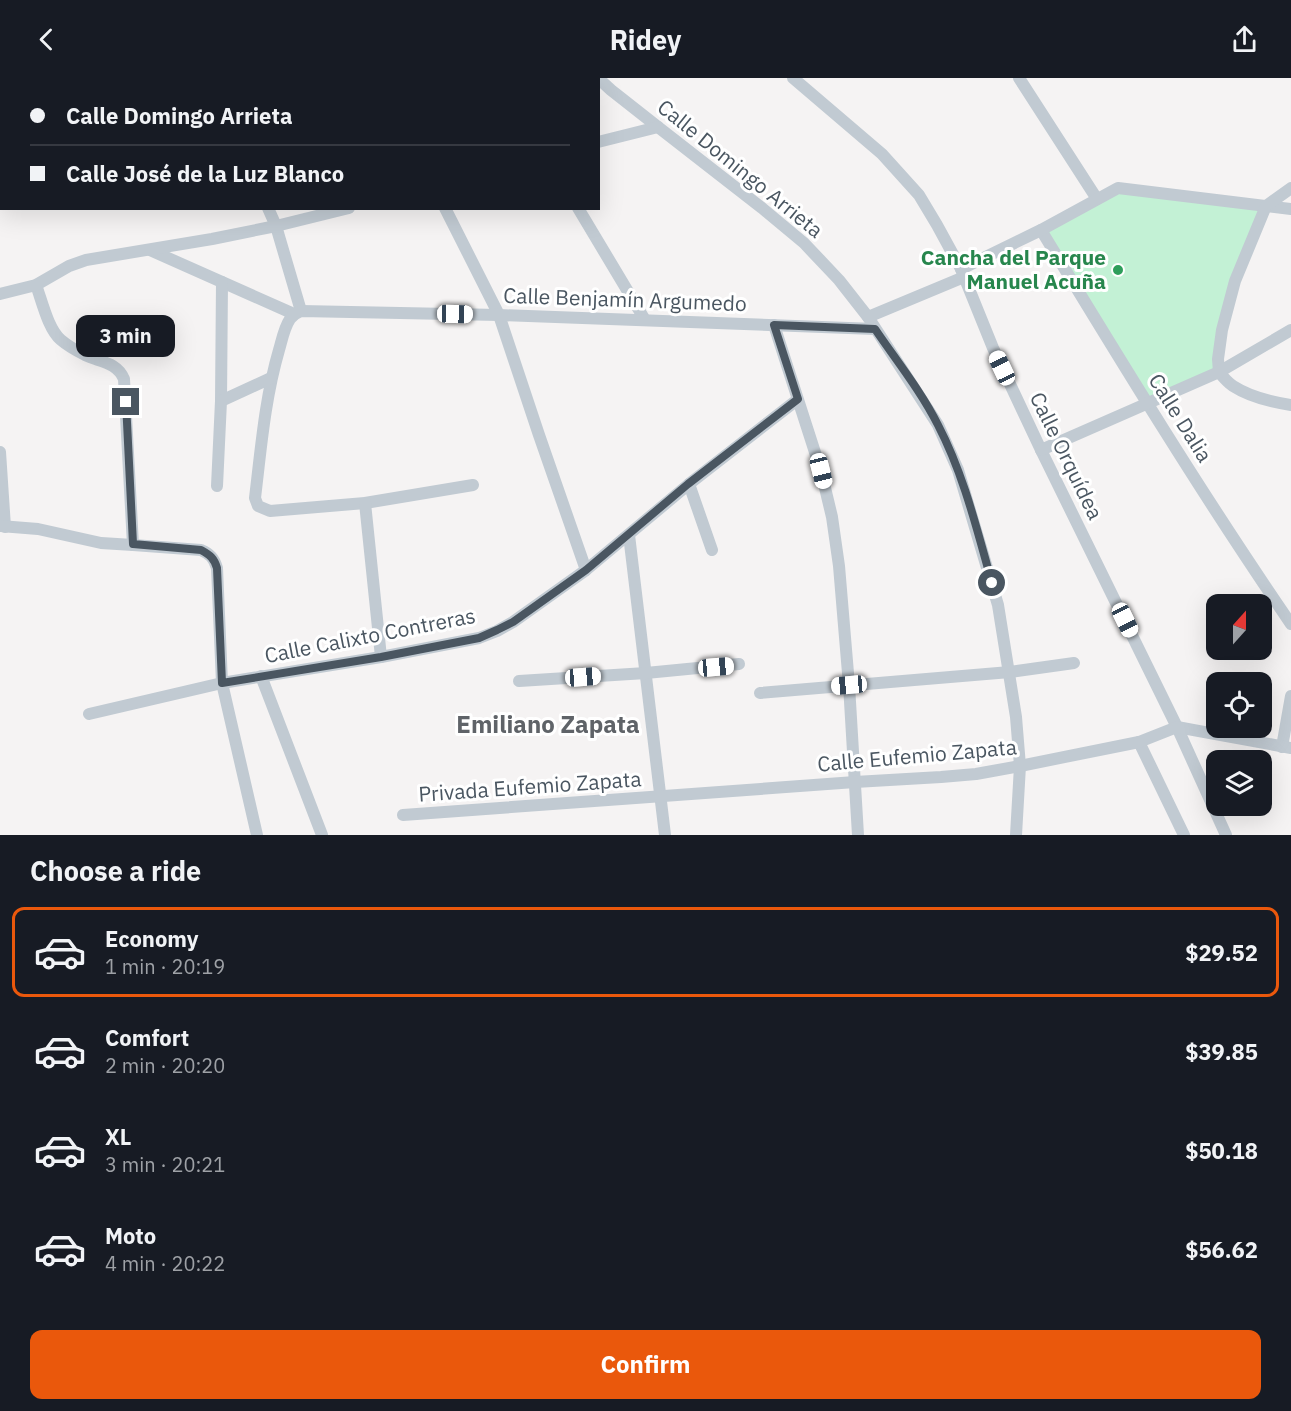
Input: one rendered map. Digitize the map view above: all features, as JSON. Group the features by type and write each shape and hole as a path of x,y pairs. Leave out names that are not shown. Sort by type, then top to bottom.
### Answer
{"street":[{"name":"Calle Orquídea","path":"793,78 882,154 920,195 961,276 1041,450 1226,835"},
{"path":"1019,78 1097,200"},
{"name":"Calle Domingo Arrieta","path":"600,80 804,243 839,280 868,317 938,425 958,470 998,605 1010,672 1020,766 1016,835"},
{"path":"600,142 658,127"},
{"path":"868,317 937,289 1118,188 1291,209"},
{"path":"1291,188 1266,206 1234,281 1222,330 1218,360 1219,372 1231,385 1249,395 1291,405"},
{"path":"269,210 276,226 297,313"},
{"path":"2,297 36,285 69,266 86,260 212,239 341,210"},
{"path":"446,210 499,315 586,570"},
{"path":"579,210 645,320"},
{"name":"Calle Dalia","path":"1041,230 1147,404 1291,624"},
{"path":"149,249 297,313"},
{"path":"217,486 221,401 222,282"},
{"path":"36,285 52,328 60,339 86,355 113,365 124,379 133,544"},
{"path":"297,313 289,320 285,329 271,378 255,498 258,506 270,511 365,503 473,485"},
{"name":"Calle Benjamín Argumedo","path":"297,313 499,315 875,329"},
{"path":"774,325 821,471 832,517 839,566 849,685 858,835"},
{"path":"1041,450 1219,372 1291,330"},
{"path":"221,401 271,378"},
{"name":"Calle Calixto Contreras","path":"89,714 222,683 381,657 479,638 513,622 586,570 688,484 798,399"},
{"path":"0,452 2,526 38,529 101,543 201,550 215,560 222,683 257,835"},
{"path":"688,484 712,550"},
{"path":"365,503 381,657"},
{"path":"629,535 665,835"},
{"path":"760,693 1010,672 1074,663"},
{"path":"519,681 646,673 739,664"},
{"path":"261,676 322,835"},
{"path":"1174,728 1287,747 1291,696"},
{"name":"Calle Eufemio Zapata","path":"661,797 976,774 1144,741 1174,728"},
{"path":"1144,741 1184,835"},
{"name":"Privada Eufemio Zapata","path":"403,815 661,797"}],"green space":[{"path":"1118,192 1260,210 1215,368 1148,399 1047,231"}],"place":[{"name":"Cancha del Parque Manuel Acuña","path":"1118,270"}],"district":[{"name":"Emiliano Zapata","path":"548,725"}],"route":[{"path":"126,402 133,544 201,550 215,560 222,683 381,657 479,638 513,622 586,570 688,484 798,399 774,325 875,329 938,425 958,470 992,583"}]}
